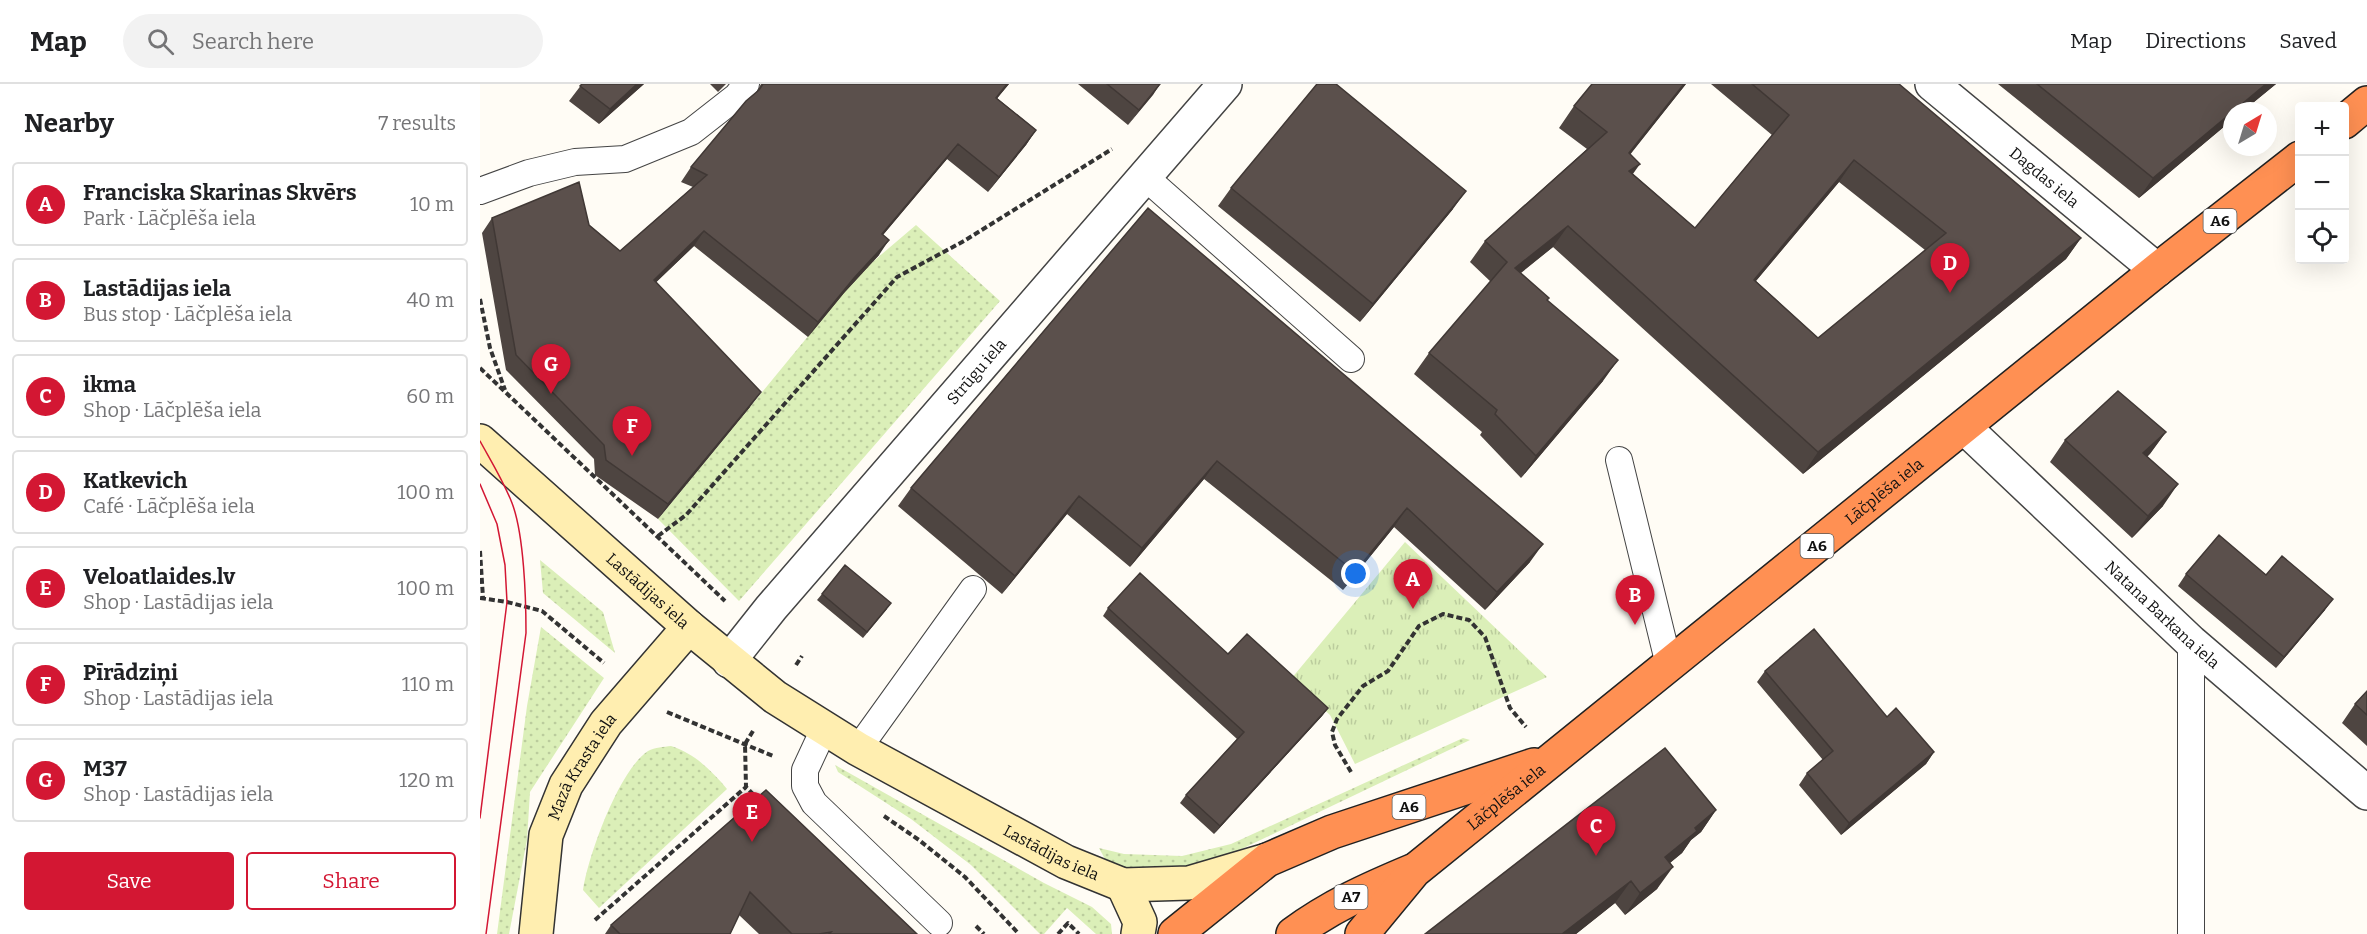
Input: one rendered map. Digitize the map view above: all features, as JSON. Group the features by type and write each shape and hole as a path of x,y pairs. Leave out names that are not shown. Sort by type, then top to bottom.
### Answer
{"highway":[{"path":"2349,118 2367,103"},
{"name":"Lāčplēša iela","path":"1362,934 1414,871 2157,270 2295,162"},
{"name":"A6","path":"1176,934 1267,860 1332,832 1553,759"},
{"name":"Lāčplēša iela","path":"1293,934 1312,920 1359,893 1414,871"}],"street":[{"name":"Strūgu iela","path":"729,661 756,626 1225,84"},
{"name":"Dagdas iela","path":"1932,84 2157,270"},
{"name":"Natana Barkana iela","path":"1964,427 2191,642 2367,793"},
{"name":"Lastādijas iela","path":"480,441 689,627 775,697 858,749 1066,862 1123,885 1189,883 1267,860"},
{"name":"Mazā Krasta iela","path":"536,934 546,835 566,785 606,723 689,627"},
{"path":"1123,885 1140,922 1138,934"}],"lane":[{"path":"480,190 529,172 575,162 625,159 692,132 737,96 746,84"},
{"path":"1145,177 1351,359"},
{"path":"1619,460 1669,665"},
{"path":"858,749 972,589"},
{"path":"2191,642 2191,934"},
{"path":"825,727 805,770 805,786 814,803 939,923"}],"path":[{"path":"658,536 686,514 897,277 964,241 1112,150"},
{"path":"480,299 490,348 506,393"},
{"path":"480,368 735,611 756,626"},
{"path":"480,551 481,598 542,611 636,689 669,713 745,744"},
{"path":"1351,772 1335,745 1332,732 1337,719 1363,686 1388,671 1419,626 1443,614 1469,620 1485,637 1510,708"},
{"path":"595,920 746,787"},
{"path":"919,840 964,877 1019,934"},
{"path":"1058,934 1068,923 1079,934"}],"green space":[{"path":"916,225 1000,301 739,601 658,519 823,318 815,311"},
{"path":"1405,542 1547,677 1355,764 1330,715 1291,679"},
{"path":"540,560 603,612 615,653 543,593"},
{"path":"541,627 604,678 530,792 527,840 509,934 497,934 527,706"},
{"path":"1463,738 1470,740 1231,854 1182,871 1123,869 1106,861 1099,848 1124,854 1182,856 1231,844"},
{"path":"671,746 702,763 727,789 599,908 583,890 598,836 616,794 637,761 648,751"},
{"path":"835,765 1044,883 1092,907 1111,924 1112,934 1096,934 1067,908 1044,934 1040,934 971,865 911,819 838,772"}],"building":[{"path":"582,84 637,84 610,109 580,86"},
{"path":"763,84 1007,84 996,98 1036,130 999,177 958,144 882,234 889,240 818,322 704,231 654,280 761,392 668,504 606,460 604,445 516,355 492,218 579,182 589,225 620,251 707,175 691,167"},
{"path":"1107,84 1160,84 1139,110"},
{"path":"1317,84 1336,84 1466,191 1373,304 1231,188"},
{"path":"1592,84 1684,84 1629,153 1640,164 1629,171 1695,228 1789,115 1752,84 1899,84 2081,238 1818,452 1568,226 1515,268 1549,298 1547,300 1618,360 1536,456 1495,414 1497,410 1429,353 1507,262 1485,241 1607,132 1574,106","holes":["1854,160 1946,233 1818,338 1754,280"]},
{"path":"2037,84 2266,84 2244,102 2223,102 2223,120 2153,178"},
{"path":"1148,208 1543,544 1497,592 1407,508 1355,572 1217,461 1142,548 1079,496 1015,576 911,488"},
{"path":"2118,391 2166,432 2143,453 2178,484 2148,516 2065,440"},
{"path":"2219,535 2266,575 2282,556 2333,599 2284,657 2186,574"},
{"path":"845,565 891,603 867,632 822,594"},
{"path":"1140,573 1228,654 1247,634 1328,708 1220,826 1186,795 1244,732 1108,608"},
{"path":"1814,629 1887,717 1896,708 1934,752 1849,823 1807,773 1833,751 1765,671"},
{"path":"2367,691 2367,715 2355,704"},
{"path":"1665,748 1716,810 1695,828 1697,831 1665,857 1673,867 1640,893 1631,881 1562,934 1425,934"},
{"path":"766,790 917,934 829,934 831,932 792,934 750,892 730,934 620,934 611,925"}],"tram line":[{"path":"480,441 505,487 516,516 523,566 526,619 486,934"},
{"path":"480,484 497,524 505,565 507,602 480,818"}],"place":[{"name":"Katkevich","path":"1950,293"},
{"name":"M37","path":"551,394"},
{"name":"Pīrādziņi","path":"632,456"},
{"name":"Franciska Skarinas Skvērs","path":"1413,609"},
{"name":"Lastādijas iela","path":"1635,625"},
{"name":"Veloatlaides.lv","path":"752,842"},
{"name":"ikma","path":"1596,856"}]}
